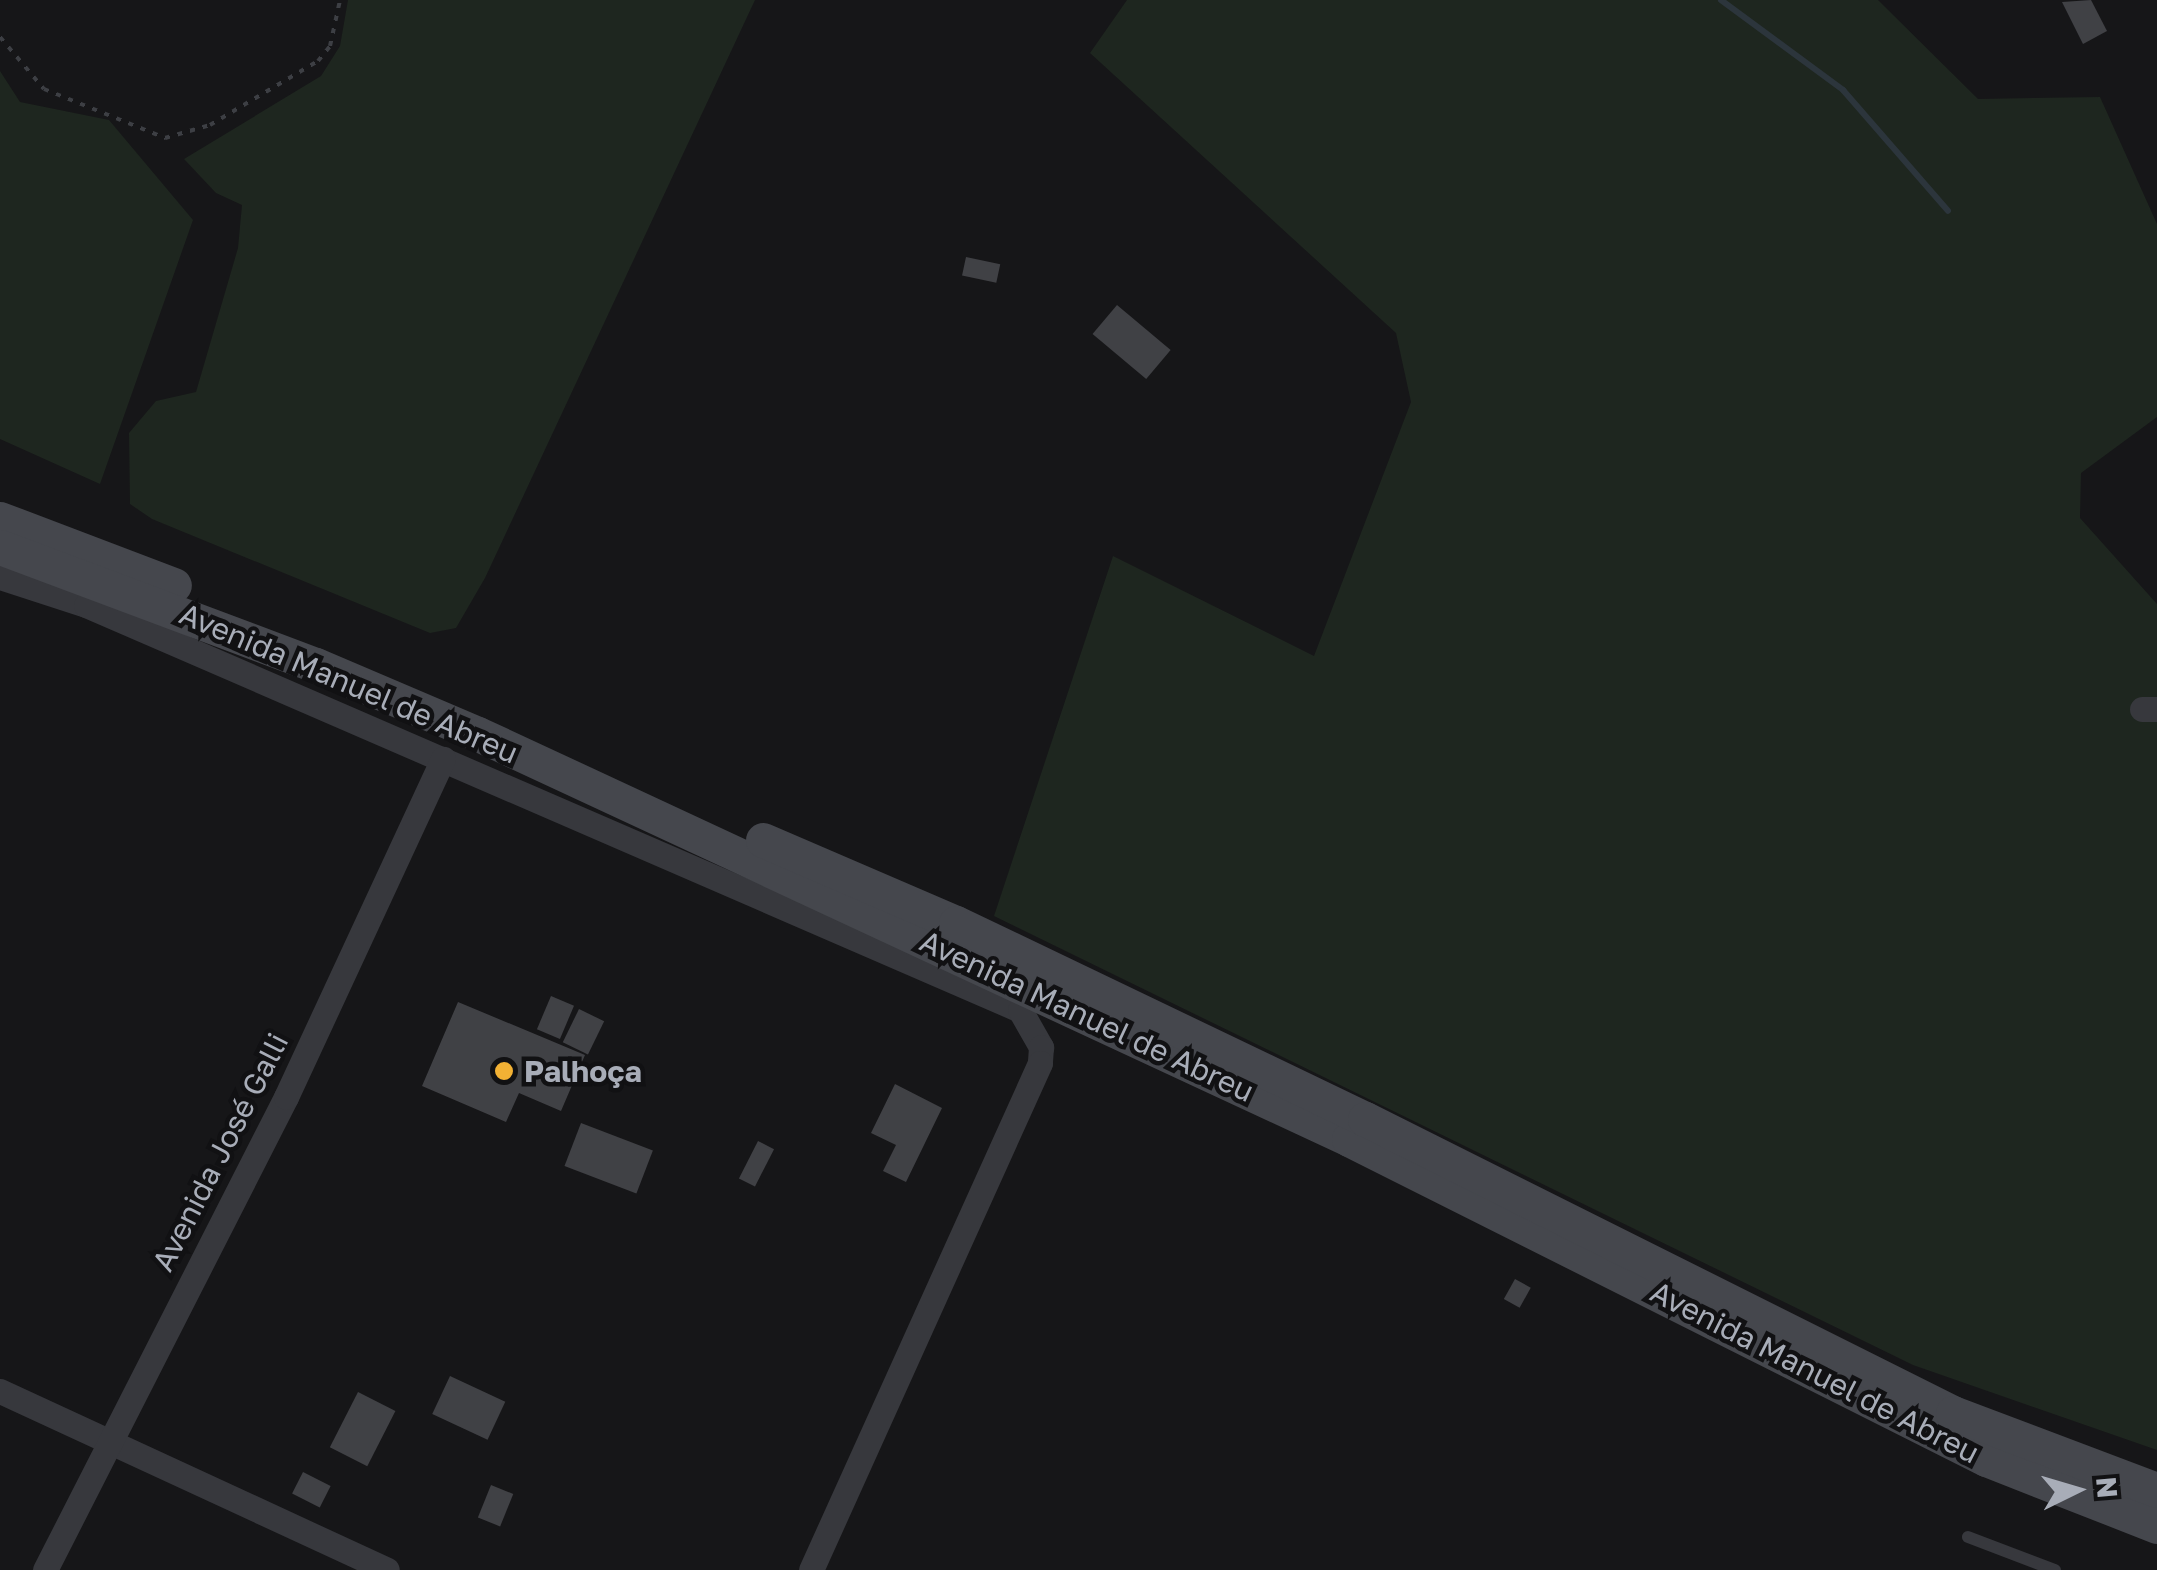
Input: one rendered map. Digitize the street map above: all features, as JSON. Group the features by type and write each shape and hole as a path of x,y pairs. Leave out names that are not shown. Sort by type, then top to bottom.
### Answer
{"main road":[{"name":"Avenida Manuel de Abreu","path":"0,519 74,542 956,923 1953,1413 2157,1490"},
{"name":"Avenida Manuel de Abreu","path":"0,546 280,650 478,734 1349,1139 1986,1458 2157,1526"}],"street":[{"path":"0,578 86,604 1020,1010 1041,1047 1040,1063 811,1570"},
{"name":"Avenida José Galli","path":"45,1570 286,1097 443,759"},
{"path":"0,1391 387,1570"}],"lane":[{"path":"1968,1537 2055,1570"}],"path":[{"path":"0,38 44,89 165,138 210,125 318,61 330,46 340,0"}],"shaded area":[{"path":"348,0 755,0 485,578 456,628 430,633 152,519 130,504 129,433 156,401 196,392 238,248 242,205 216,193 184,159 321,76 340,46"},
{"path":"1127,0 1878,0 1978,99 2100,97 2157,224 2157,417 2081,473 2080,518 2157,604 2157,1450 1913,1365 994,916 1113,556 1314,656 1411,402 1396,333 1090,53"},
{"path":"0,71 20,102 109,120 193,220 100,484 0,439"}],"building":[{"path":"2091,0 2107,31 2083,44 2062,2"},
{"path":"966,257 1000,264 996,283 962,276"},
{"path":"1117,305 1171,350 1146,379 1093,334"},
{"path":"551,996 574,1006 560,1039 537,1029"},
{"name":"Palhoça","path":"458,1002 585,1055 561,1111 519,1093 506,1122 422,1086"},
{"path":"579,1009 604,1021 588,1055 563,1042"},
{"path":"895,1084 942,1108 906,1182 883,1171 896,1145 871,1133"},
{"path":"581,1123 653,1151 636,1194 565,1166"},
{"path":"758,1141 774,1149 755,1187 739,1178"},
{"path":"1515,1279 1531,1288 1520,1308 1504,1299"},
{"path":"450,1376 505,1402 488,1440 432,1414"},
{"path":"358,1392 395,1411 367,1466 330,1447"},
{"path":"303,1472 331,1486 320,1507 292,1493"},
{"path":"491,1485 513,1494 500,1526 478,1517"}],"waterway":[{"path":"1721,0 1843,90 1948,211"}],"place":[{"name":"Palhoça","path":"504,1071"}]}
